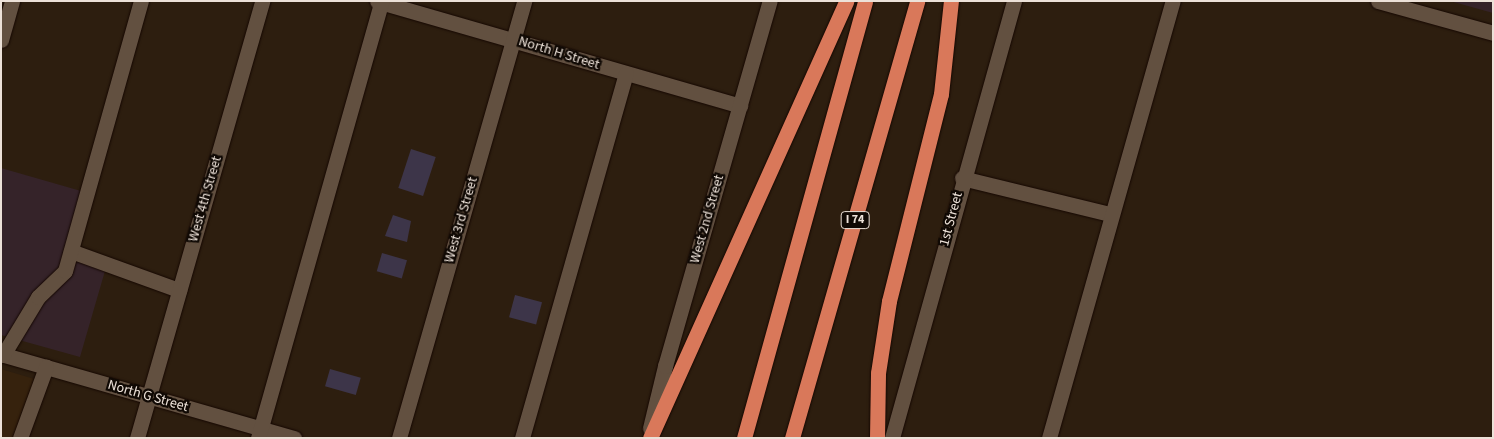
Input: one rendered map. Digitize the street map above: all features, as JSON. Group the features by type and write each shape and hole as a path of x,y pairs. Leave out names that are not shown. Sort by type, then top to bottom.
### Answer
{"highway":[{"path":"649,438 846,1"},
{"path":"744,438 865,1"},
{"name":"I 74","path":"792,438 917,1"},
{"path":"877,438 878,373 889,301 941,94 951,1"}],"street":[{"path":"1,40 12,1"},
{"path":"2,354 38,297 64,271 141,1"},
{"name":"West 4th Street","path":"137,438 262,1"},
{"name":"West 3rd Street","path":"399,438 524,1"},
{"name":"West 2nd Street","path":"649,438 664,366 770,1"},
{"name":"1st Street","path":"892,438 962,178 1014,1"},
{"path":"1049,438 1110,214 1173,1"},
{"path":"1378,1 1493,33"},
{"path":"259,433 380,2"},
{"name":"North H Street","path":"380,2 740,106"},
{"path":"522,438 626,74"},
{"path":"962,178 1110,214"},
{"path":"70,251 179,290"},
{"name":"North G Street","path":"2,354 149,396 259,433 294,438"},
{"path":"20,438 46,367"}],"shaded area":[{"path":"1450,1 1493,1 1493,13"},
{"path":"1,168 88,193 71,251 107,264 80,357 1,335"},
{"path":"1,369 41,381 20,438 1,438"}],"building":[{"path":"411,149 436,157 423,196 398,188"},
{"path":"393,215 411,221 407,242 385,236"},
{"path":"382,253 407,260 402,278 377,271"},
{"path":"515,295 542,302 536,324 509,317"},
{"path":"330,369 361,378 356,395 325,386"}]}
